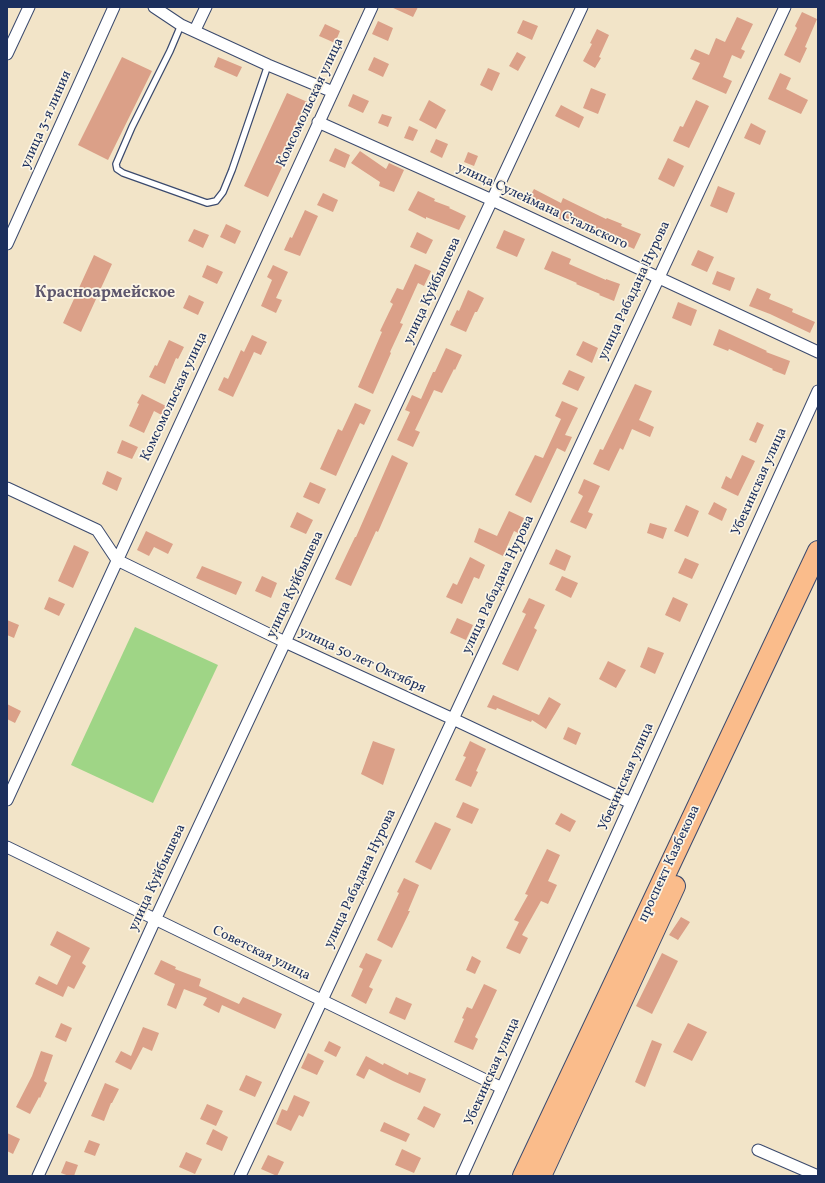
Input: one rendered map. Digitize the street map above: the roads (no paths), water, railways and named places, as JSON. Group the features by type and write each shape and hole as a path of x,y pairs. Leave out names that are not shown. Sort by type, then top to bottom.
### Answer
{"highway":[{"name":"проспект Казбекова","path":"523,1176 818,552"},
{"name":"проспект Казбекова","path":"541,1176 818,577"}],"street":[{"path":"7,54 29,7"},
{"name":"улица 3-я линия","path":"7,244 114,7"},
{"path":"154,7 181,25 195,30 268,65 332,92"},
{"path":"195,30 206,7"},
{"name":"Комсомольская улица","path":"7,800 372,7"},
{"name":"улица Куйбышева","path":"38,1176 155,920 582,7"},
{"name":"улица Рабадана Нурова","path":"240,1176 784,7"},
{"name":"улица Сулеймана Стальского","path":"318,122 492,200 818,352"},
{"name":"Убекинская улица","path":"462,1176 818,391"},
{"name":"улица 50 лет Октября","path":"7,488 96,530 117,560 285,642 631,803"},
{"name":"Советская улица","path":"7,847 502,1088"},
{"path":"758,1150 818,1176"}],"lane":[{"path":"181,25 170,51 132,126 116,164 116,169 124,173 207,203 216,202 223,192 232,170 268,65"}],"district":[{"name":"Красноармейское","path":"105,294"}]}
